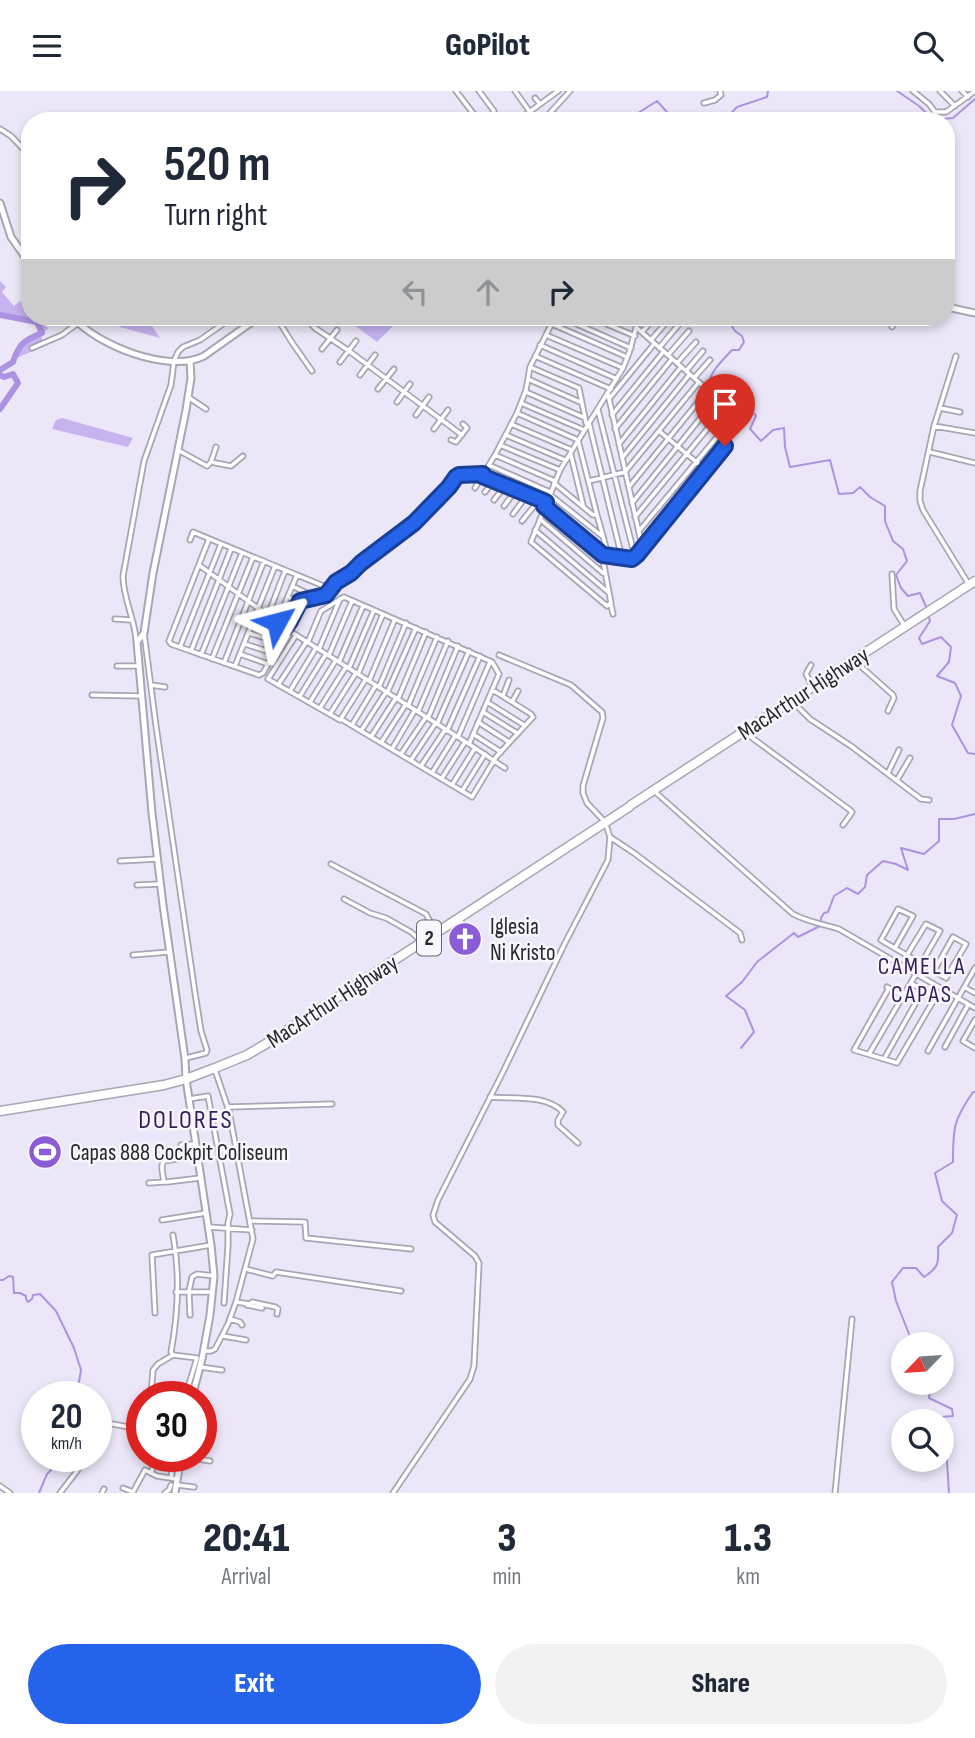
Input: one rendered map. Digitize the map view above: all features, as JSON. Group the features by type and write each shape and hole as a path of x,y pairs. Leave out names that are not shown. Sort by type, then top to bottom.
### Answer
{"highway":[{"name":"MacArthur Highway","path":"0,1111 186,1079 247,1055 972,583"},
{"path":"725,745 737,741 775,716 781,708"}],"street":[{"path":"456,91 474,112"},
{"path":"479,91 493,112"},
{"path":"514,91 530,112 558,91"},
{"path":"551,112 569,91"},
{"path":"704,103 710,103 720,97 720,91"},
{"path":"913,91 935,112 946,112 975,91"},
{"path":"940,91 955,106"},
{"path":"962,91 968,97"},
{"path":"535,99 540,104"},
{"path":"0,129 21,147"},
{"path":"0,204 11,237 21,251"},
{"path":"955,309 975,313"},
{"path":"32,348 62,335 74,326"},
{"path":"82,326 98,338 121,349 149,357 190,362 204,356 246,326"},
{"path":"191,1381 203,1351 214,1292 214,1276 160,884 136,631 124,591 123,572 144,461 171,385 174,361 183,347 200,340 219,326"},
{"path":"282,326 312,372"},
{"path":"314,326 462,435"},
{"path":"475,488 517,413 526,392 530,367 551,326"},
{"path":"557,326 627,357"},
{"path":"581,326 631,348"},
{"path":"611,326 635,336"},
{"path":"638,326 623,368 608,397 642,547"},
{"path":"209,539 169,642 171,645 259,675 268,664 275,641 302,600 324,597 336,582 414,523 456,477 483,475 539,500 605,556 631,559 725,446 727,437 723,411 708,390 638,326"},
{"path":"642,332 647,326"},
{"path":"611,605 605,605 530,544 565,460 598,410 665,326"},
{"path":"612,415 679,326"},
{"path":"322,349 337,330"},
{"path":"615,429 689,331"},
{"path":"546,335 623,368"},
{"path":"340,362 356,341"},
{"path":"622,458 684,369 696,342"},
{"path":"540,345 617,379"},
{"path":"619,444 703,351"},
{"path":"360,375 375,355"},
{"path":"535,356 611,389"},
{"path":"956,356 934,426 920,501 942,542 972,583"},
{"path":"589,481 625,472 659,431 710,360"},
{"path":"185,1059 206,1053 207,1050 195,993 144,633 153,573 188,397 190,362"},
{"path":"530,367 579,388 622,558"},
{"path":"378,389 394,369"},
{"path":"528,379 582,403"},
{"path":"397,402 410,384"},
{"path":"629,487 708,390"},
{"path":"526,392 585,418"},
{"path":"188,397 206,409"},
{"path":"416,415 429,397"},
{"path":"632,503 715,400"},
{"path":"521,403 584,430"},
{"path":"940,408 960,412"},
{"path":"433,429 448,410"},
{"path":"598,410 635,557"},
{"path":"635,517 723,411"},
{"path":"517,413 578,440"},
{"path":"451,440 455,443 462,435 467,428 463,424"},
{"path":"510,424 571,452"},
{"path":"639,531 726,426"},
{"path":"934,426 975,433"},
{"path":"659,431 706,470"},
{"path":"505,435 565,460"},
{"path":"578,440 603,536 605,574 613,614"},
{"path":"500,445 560,470"},
{"path":"178,450 208,466 216,447"},
{"path":"929,451 975,463"},
{"path":"571,452 583,507"},
{"path":"495,455 554,482 593,515 597,515"},
{"path":"211,462 232,466 243,456"},
{"path":"489,465 550,493 603,536"},
{"path":"485,492 494,481"},
{"path":"494,500 505,486"},
{"path":"503,506 516,490"},
{"path":"513,514 527,495"},
{"path":"522,521 539,500"},
{"path":"540,519 605,574"},
{"path":"535,530 608,592"},
{"path":"190,540 193,532 331,589"},
{"path":"180,647 221,544"},
{"path":"191,651 232,548"},
{"path":"201,655 243,553"},
{"path":"212,659 253,557"},
{"path":"224,663 264,561"},
{"path":"199,565 285,628 505,768"},
{"path":"235,666 275,566"},
{"path":"268,615 286,571"},
{"path":"892,574 894,609 905,627"},
{"path":"277,622 297,575"},
{"path":"292,586 317,598"},
{"path":"288,597 300,603"},
{"path":"278,685 307,642 321,611 344,597 490,661 499,674 488,702 473,734 442,779"},
{"path":"290,691 318,648 340,599"},
{"path":"300,696 328,655 352,601"},
{"path":"310,702 337,661 363,605"},
{"path":"320,708 348,667 374,610"},
{"path":"330,714 357,673 383,614"},
{"path":"115,619 132,620"},
{"path":"341,719 368,680 395,619"},
{"path":"352,725 377,686 406,623"},
{"path":"361,731 387,692 416,628"},
{"path":"371,737 397,699 426,632"},
{"path":"137,642 144,633"},
{"path":"249,633 275,641"},
{"path":"296,635 268,680 352,725 472,797 494,761 532,719 532,716 492,691"},
{"path":"381,743 407,705 437,637"},
{"path":"392,749 416,711 448,641"},
{"path":"244,644 273,653"},
{"path":"401,754 427,718 458,646"},
{"path":"411,761 436,724 469,651"},
{"path":"240,654 268,664"},
{"path":"393,1493 470,1379 474,1366 478,1260 437,1225 433,1215 608,860 610,837 605,822 587,803 583,793 603,718 602,712 571,685 499,655"},
{"path":"421,767 446,730 480,656"},
{"path":"854,660 893,695 888,712"},
{"path":"432,773 457,736 490,661"},
{"path":"811,665 806,674 814,687"},
{"path":"117,666 138,667"},
{"path":"503,696 509,680"},
{"path":"151,685 165,687"},
{"path":"512,702 518,691"},
{"path":"92,695 141,696"},
{"path":"792,701 810,719 921,799 929,800"},
{"path":"488,702 525,725"},
{"path":"483,712 517,733"},
{"path":"143,713 155,713"},
{"path":"478,722 509,742"},
{"path":"473,734 501,752"},
{"path":"747,734 850,810 851,814 842,825"},
{"path":"452,785 475,748"},
{"path":"887,773 899,750"},
{"path":"462,791 485,754"},
{"path":"897,780 910,758"},
{"path":"654,791 793,914 805,921 839,929 975,1008"},
{"path":"610,837 740,933 742,940"},
{"path":"120,861 157,859"},
{"path":"331,864 426,914 436,933"},
{"path":"137,885 160,884"},
{"path":"345,899 411,932 422,943"},
{"path":"895,949 913,916 898,909 881,940 895,949 946,978 966,944 953,937 934,971"},
{"path":"459,918 474,941"},
{"path":"869,1055 940,931 926,924 907,955"},
{"path":"134,955 169,952"},
{"path":"928,1051 973,976 975,968"},
{"path":"903,996 888,988 854,1049 898,1062 935,998 911,983"},
{"path":"964,987 975,993"},
{"path":"884,1059 923,990"},
{"path":"945,1047 968,1005"},
{"path":"975,1020 963,1041 975,1048"},
{"path":"203,1351 214,1350 223,1336 236,1302 253,1241 228,1107 215,1068"},
{"path":"189,1099 208,1097 230,1214 224,1303"},
{"path":"490,1097 553,1104 563,1112 558,1125 578,1143"},
{"path":"228,1107 332,1104"},
{"path":"181,1145 195,1144"},
{"path":"164,1182 163,1162 197,1156"},
{"path":"149,1183 201,1178"},
{"path":"162,1220 206,1213"},
{"path":"251,1221 304,1222 306,1238 411,1249"},
{"path":"208,1227 252,1230"},
{"path":"173,1235 176,1251 176,1327 171,1352 173,1355"},
{"path":"155,1313 152,1255 211,1245"},
{"path":"245,1269 273,1276 276,1272 401,1290"},
{"path":"190,1315 190,1280 195,1274 214,1276"},
{"path":"176,1291 214,1292"},
{"path":"236,1302 262,1308"},
{"path":"236,1302 275,1307 278,1309 277,1314"},
{"path":"230,1319 241,1322 242,1325"},
{"path":"835,1493 852,1319"},
{"path":"223,1336 246,1340"},
{"path":"153,1381 153,1370 173,1355 200,1359"},
{"path":"196,1381 200,1359"},
{"path":"200,1367 222,1370"},
{"path":"123,1488 133,1492 143,1471 147,1470 174,1483 194,1487"},
{"path":"60,1493 76,1472"},
{"path":"165,1493 174,1483"},
{"path":"0,1486 10,1493"}],"shaded area":[{"path":"0,281 6,287 2,292 14,306 21,302 21,320 0,316"},
{"path":"36,326 48,328 42,336 42,347 12,360 20,342 38,332"},
{"path":"152,326 160,338 120,327"},
{"path":"355,326 393,326 377,342"},
{"path":"62,418 133,438 128,447 52,429 56,420"}],"waterway":[{"path":"732,112 737,107 767,97 768,91"},
{"path":"897,91 925,112"},
{"path":"955,116 975,99"},
{"path":"640,112 657,101 667,112"},
{"path":"0,315 21,319"},
{"path":"0,370 13,362 23,343 42,333 39,326"},
{"path":"732,326 744,342 739,350 732,350 718,365 709,383 739,388 733,413 755,414 750,429 761,441 773,430 784,428 790,467 830,460 839,494 853,493 860,487 885,506 885,521 893,541 903,549 907,561 896,575 901,588 908,596 920,593 927,609"},
{"path":"0,375 4,377 13,374 18,383 0,409"},
{"path":"928,615 930,621 919,638 922,644 941,637 951,647 949,662 937,676 955,683 961,696 952,725 968,753 975,754"},
{"path":"741,1048 754,1032 745,1010 726,996 742,982 757,962 794,933 798,937 820,926 821,918 828,912 834,896 847,888 858,894 865,887 867,875 883,861 908,870 901,848 924,854 939,841 939,819 975,814"},
{"path":"908,1332 892,1282 903,1268 916,1268 924,1277 929,1274 937,1265 938,1247 952,1233 957,1215 942,1201 935,1173 953,1162 953,1141 958,1118 975,1092"},
{"path":"0,1280 13,1277 14,1293 26,1296 28,1302 33,1295 40,1294 56,1311 74,1348 81,1370 79,1381"},
{"path":"929,1395 929,1398 952,1409"},
{"path":"39,1493 49,1472"},
{"path":"948,1472 949,1493"}],"place":[{"name":"Iglesia Ni Kristo","path":"465,939"},
{"name":"Capas 888 Cockpit Coliseum","path":"45,1152"}],"district":[{"name":"CAMELLA CAPAS","path":"922,980"},
{"name":"DOLORES","path":"186,1119"}],"route":[{"path":"277,622 285,628 300,601 324,597 336,582 414,523 459,475 483,474 482,476 546,502 544,506 603,555 632,559 725,446"}]}
